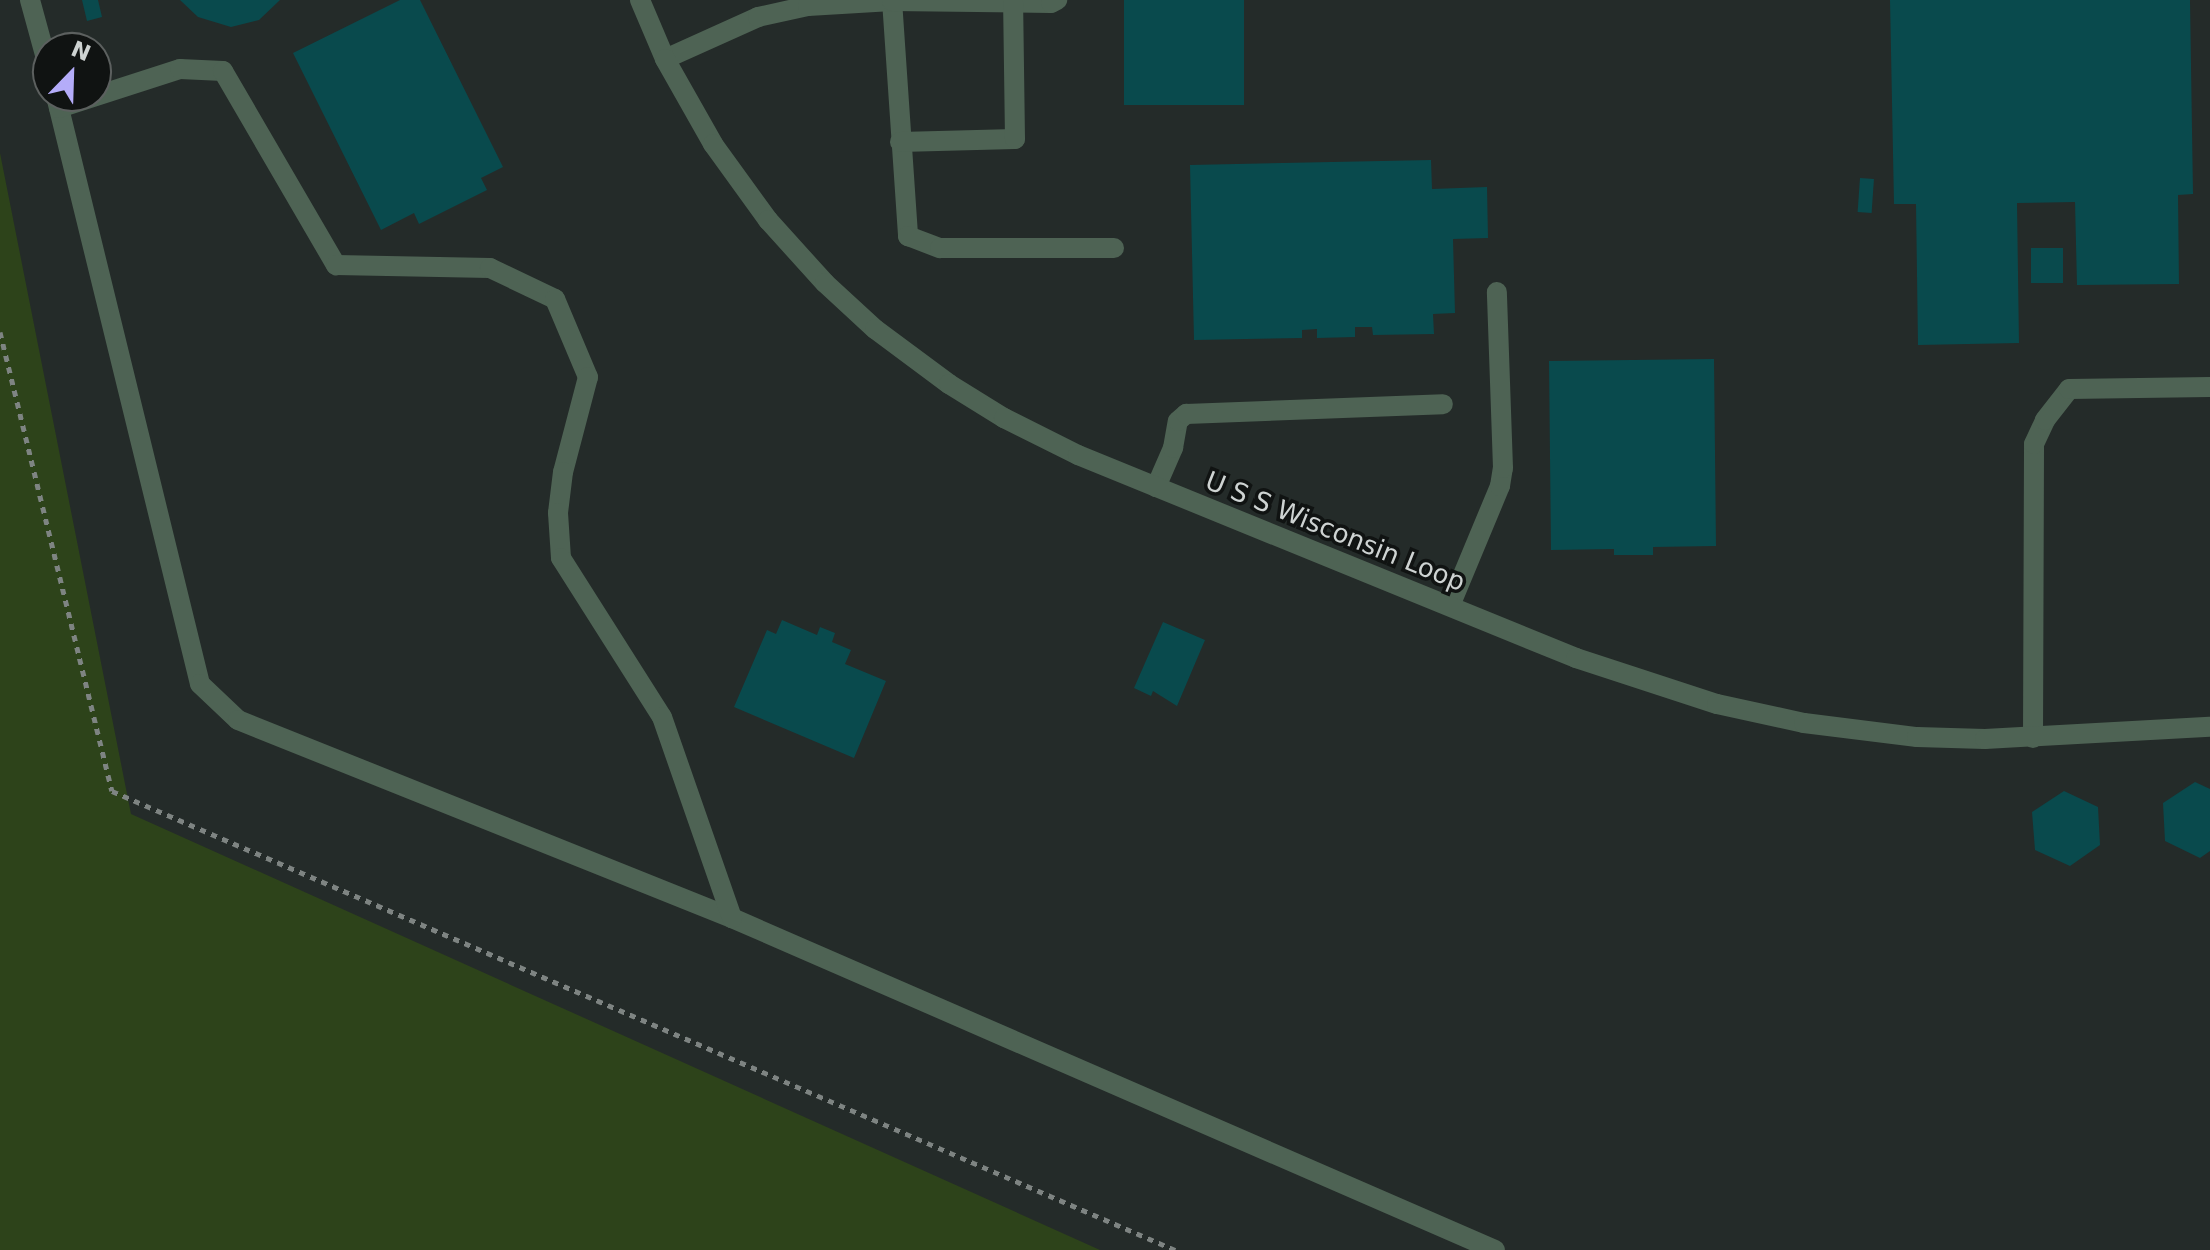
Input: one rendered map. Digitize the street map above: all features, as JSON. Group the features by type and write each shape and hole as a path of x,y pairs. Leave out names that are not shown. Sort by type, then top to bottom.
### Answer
{"street":[{"path":"30,0 39,32"},
{"name":"U S S Wisconsin Loop","path":"640,0 665,59 713,144 768,220 825,283 875,329 949,384 1004,418 1156,487 1576,658 1717,704 1804,723 1917,737 2033,738 2210,727"},
{"path":"892,0 908,236 940,248 1114,248"},
{"path":"665,59 758,17 808,6 892,0 1013,3 1051,3 1057,0"},
{"path":"900,142 1015,139 1013,3"},
{"path":"112,87 180,69 223,71 336,265 490,268 555,299 588,377 563,472 558,513 561,558 662,717 732,918"},
{"path":"60,112 200,684 238,720 732,918 1495,1250"},
{"path":"1450,606 1500,486 1503,468 1497,292"},
{"path":"2033,738 2034,444 2045,420 2069,389 2210,387"},
{"path":"1156,487 1173,448 1178,421 1186,414 1443,404"}],"path":[{"path":"0,332 112,791 1175,1250"}],"green space":[{"path":"0,153 131,814 1100,1250 0,1250"}],"building":[{"path":"82,0 98,0 102,17 87,21"},
{"path":"180,0 280,0 259,20 231,27 198,17"},
{"path":"400,0 420,0 503,167 481,178 487,190 419,224 414,213 381,230 293,53"},
{"path":"1124,0 1244,0 1244,105 1124,105"},
{"path":"1890,0 2190,0 2193,194 2178,195 2179,284 2077,285 2075,202 2017,203 2019,343 1918,345 1916,204 1894,204"},
{"path":"1431,160 1432,189 1487,187 1488,238 1453,239 1455,313 1433,314 1434,334 1373,335 1372,327 1355,327 1355,337 1317,338 1317,329 1302,330 1302,338 1194,340 1190,165"},
{"path":"1860,178 1874,179 1872,213 1858,212"},
{"path":"2031,248 2063,248 2063,283 2031,283"},
{"path":"1714,359 1716,546 1653,547 1653,555 1614,555 1614,549 1551,550 1549,361"},
{"path":"782,620 817,635 820,627 835,633 832,642 851,650 845,664 886,681 854,758 734,707 767,630 776,634"},
{"path":"1163,622 1205,640 1177,706 1153,691 1151,696 1134,688"},
{"path":"2195,782 2210,789 2210,851 2200,858 2165,841 2163,803"},
{"path":"2064,791 2098,807 2100,845 2070,866 2035,850 2032,812"}]}
